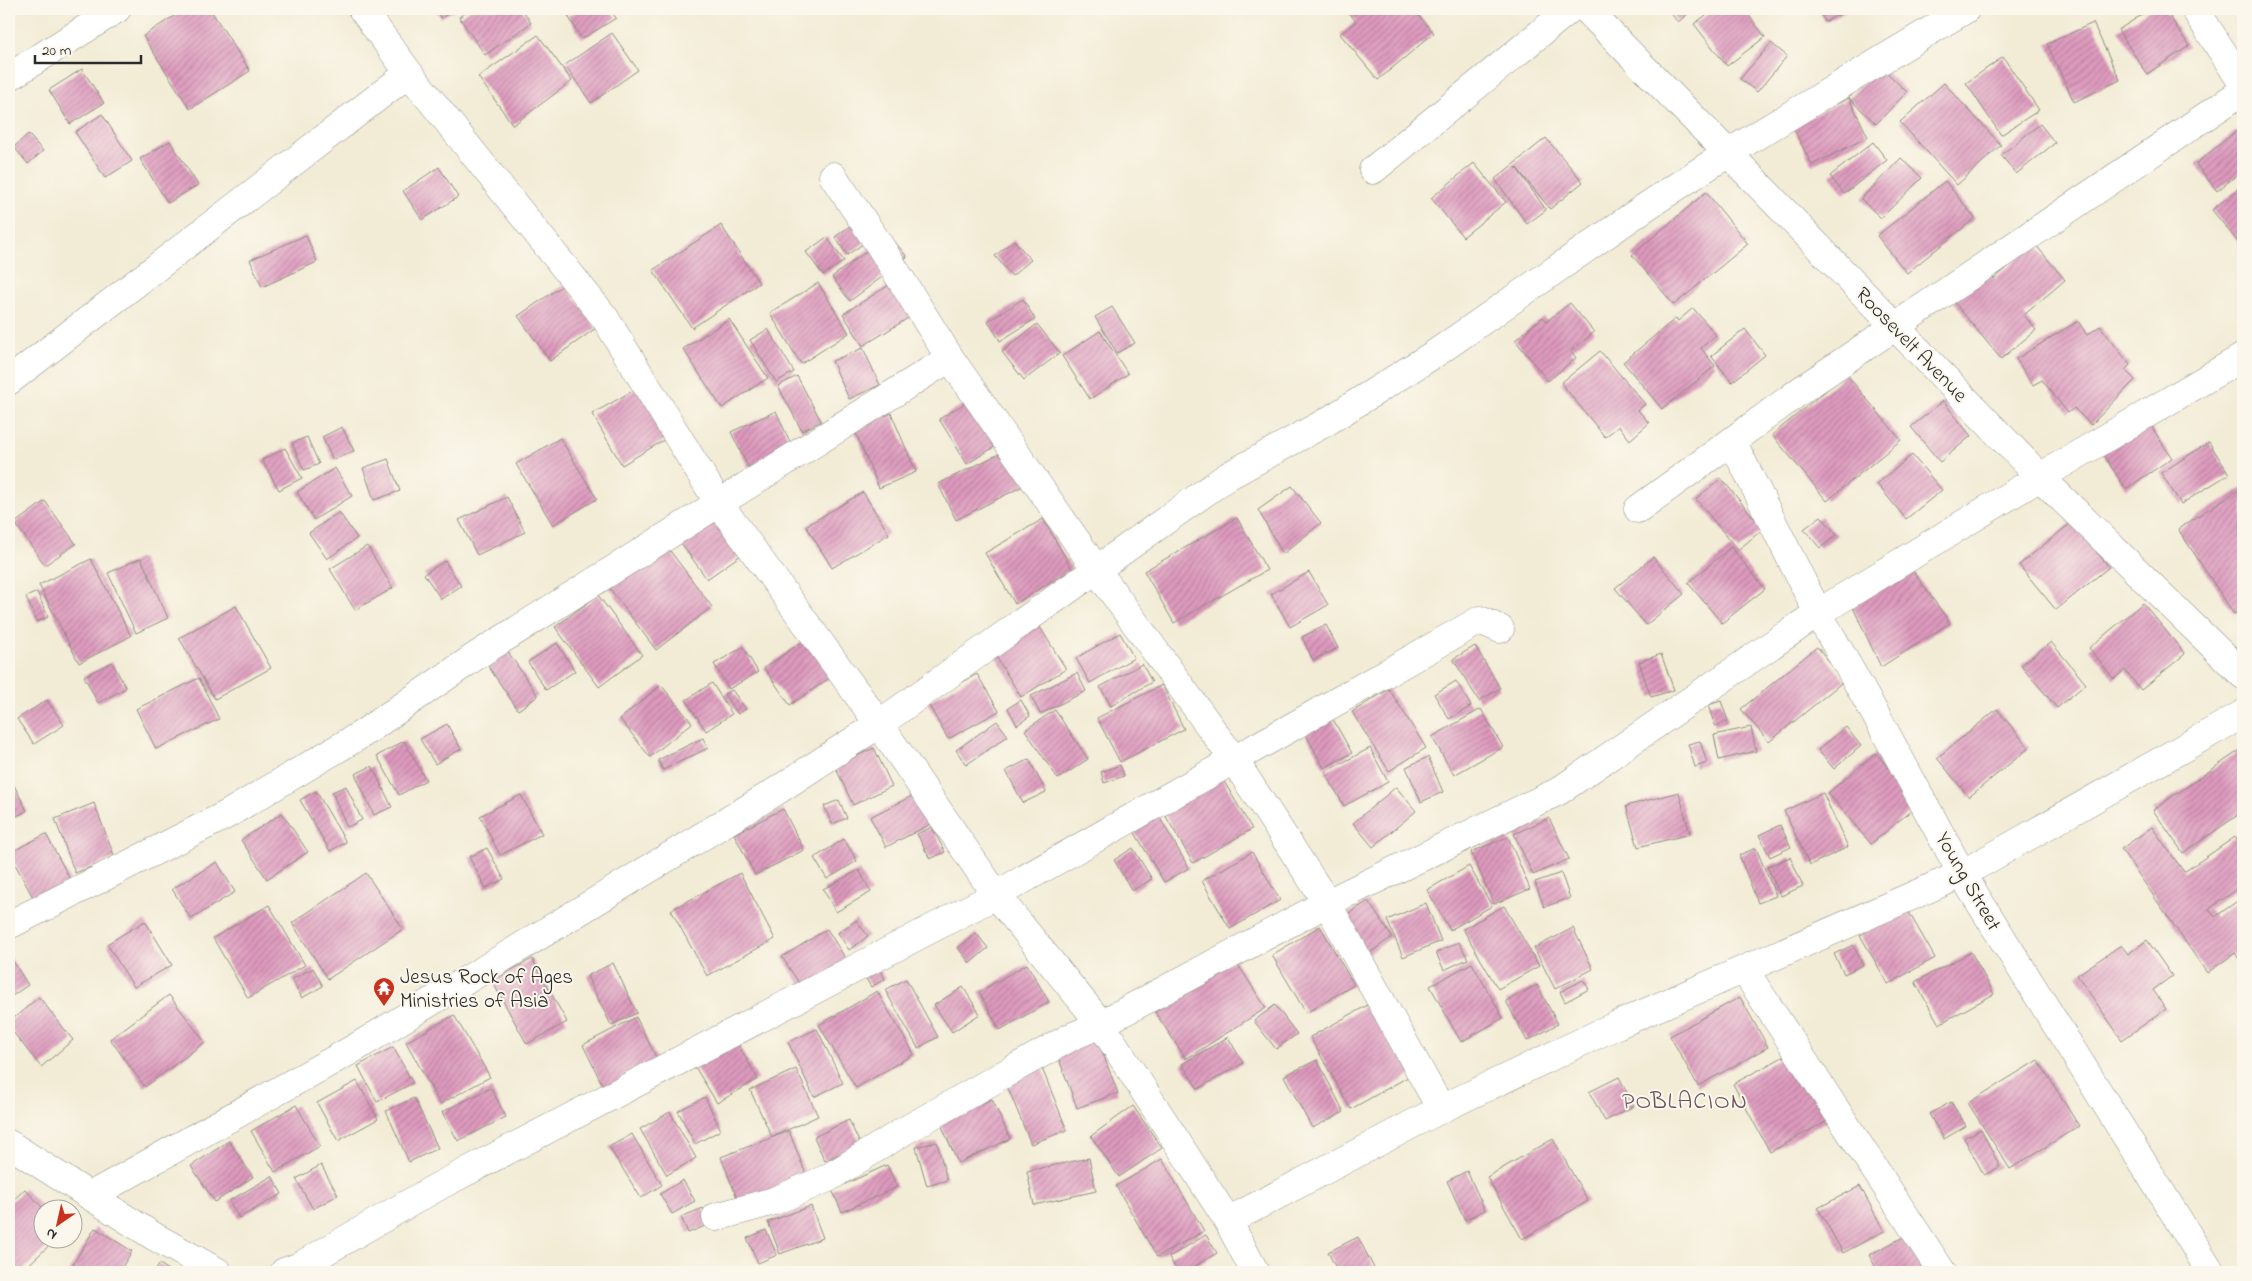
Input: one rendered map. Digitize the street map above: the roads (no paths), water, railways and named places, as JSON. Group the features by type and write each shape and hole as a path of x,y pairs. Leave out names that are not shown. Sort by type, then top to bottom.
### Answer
{"street":[{"path":"9,78 117,9"},
{"path":"362,9 409,74 605,318 718,502 879,724 996,895 1101,1024 1228,1221 1256,1272"},
{"path":"1373,170 1570,9"},
{"name":"Roosevelt Avenue","path":"1586,9 1728,153 2040,477 2243,675"},
{"path":"90,1196 354,1048 654,868 775,792 879,724 1228,476 1328,421 1436,353 1647,206 1728,153 1966,9"},
{"path":"2195,9 2243,84"},
{"path":"9,381 409,74"},
{"path":"1638,509 1804,388 2243,91"},
{"path":"833,176 880,246 950,358 1096,568 1234,760 1327,903 1441,1109"},
{"path":"716,1217 774,1201 828,1178 904,1130 1071,1037 1101,1024 1327,903 1559,791 1818,613 2040,477 2243,357"},
{"path":"9,925 150,855 243,805 362,734 479,654 718,502 950,358"},
{"name":"Young Street","path":"1732,441 1818,613 1962,874 2211,1272"},
{"path":"284,1272 298,1267 439,1186 996,895 1480,620 1500,629"},
{"path":"1228,1221 1441,1109 1617,1025 1745,971 1962,874 2243,714"},
{"path":"1745,971 1942,1272"},
{"path":"9,1144 155,1237 218,1272"}],"place":[{"name":"Jesus Rock of Ages Ministries of Asia","path":"384,1007"}],"district":[{"name":"POBLACION","path":"1685,1100"}]}
